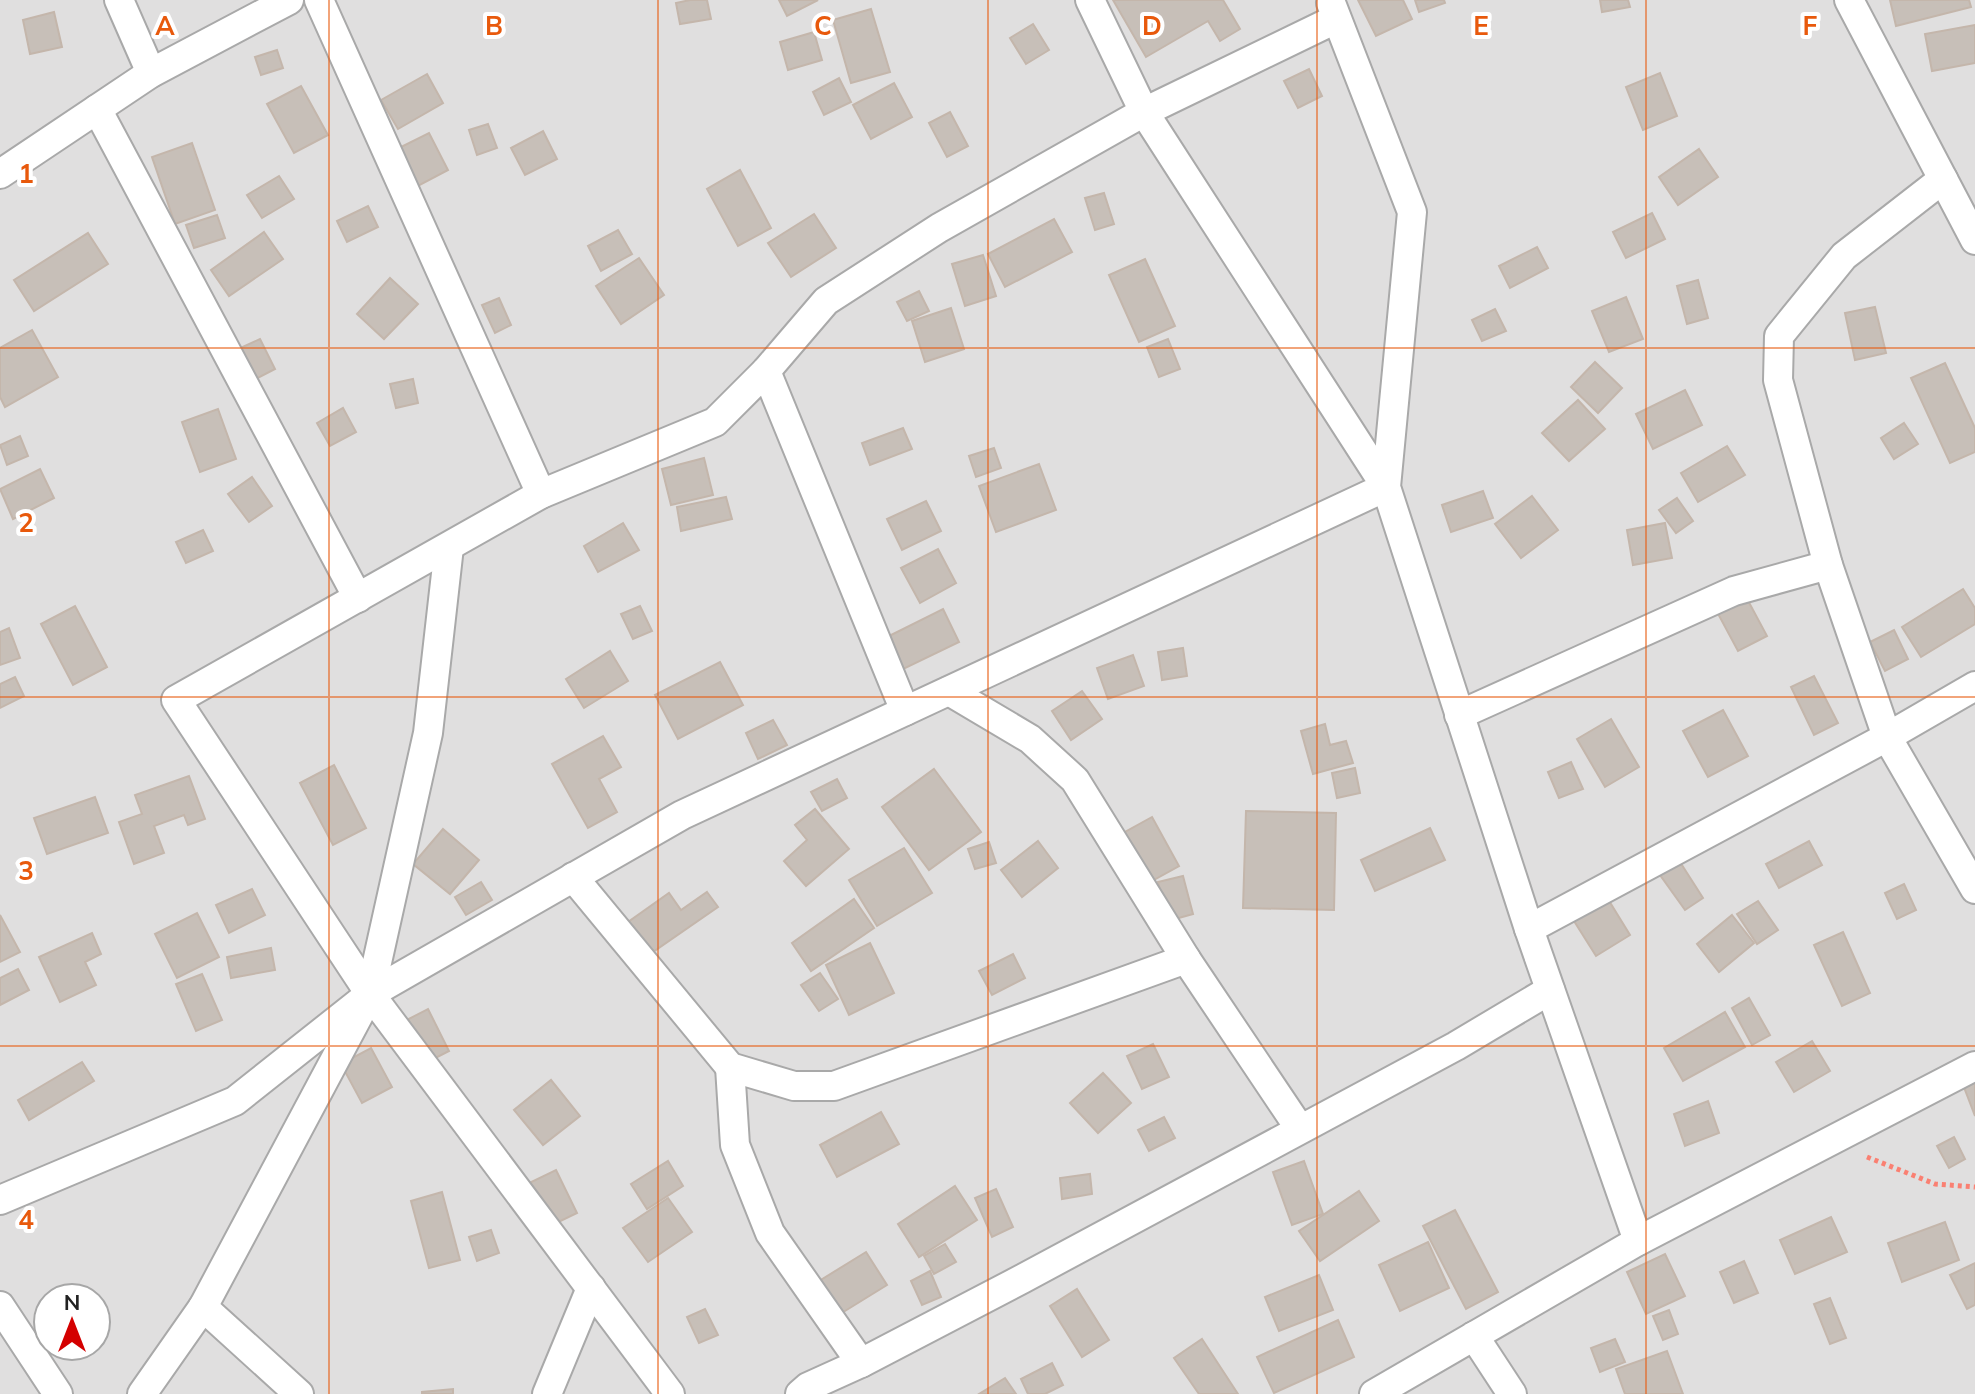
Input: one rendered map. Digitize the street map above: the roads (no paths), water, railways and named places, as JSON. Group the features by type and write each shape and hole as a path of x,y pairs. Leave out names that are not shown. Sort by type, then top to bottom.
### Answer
{"street":[{"path":"119,0 151,73"},
{"path":"0,174 151,73 289,0"},
{"path":"319,0 541,494"},
{"path":"1090,0 1144,112 1386,487 1529,929 1638,1241"},
{"path":"1849,0 1975,240"},
{"path":"670,1394 370,994 176,700 541,494 715,422 766,371 826,301 939,228 1333,9 1412,212 1386,487"},
{"path":"97,109 358,598"},
{"path":"1943,179 1844,256 1779,336 1778,380 1828,565 1887,737 1975,889"},
{"path":"766,371 905,711"},
{"path":"0,1200 235,1101 370,994 682,815 1386,487"},
{"path":"142,1394 203,1307 370,994 428,733 449,547"},
{"path":"1459,715 1734,591 1828,565"},
{"path":"1529,929 1887,737 1975,686"},
{"path":"949,691 1030,739 1075,780 1186,959 1300,1129"},
{"path":"573,877 730,1067 794,1086 834,1086 1186,959"},
{"path":"800,1394 808,1387 861,1363 1036,1272 1456,1046 1550,990"},
{"path":"1374,1394 1638,1241 1975,1066"},
{"path":"730,1067 735,1145 770,1233 861,1363"},
{"path":"547,1394 591,1288"},
{"path":"0,1306 58,1394"},
{"path":"203,1307 299,1394"},
{"path":"1474,1336 1512,1394"}]}
